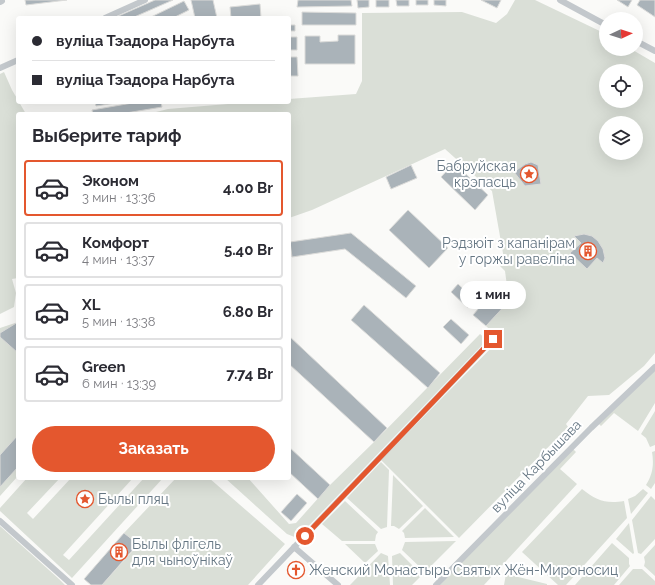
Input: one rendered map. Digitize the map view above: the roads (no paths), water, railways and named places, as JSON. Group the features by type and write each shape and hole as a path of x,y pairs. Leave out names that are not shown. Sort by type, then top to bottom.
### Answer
{"street":[{"path":"109,16 145,0"},
{"path":"560,0 599,21"},
{"path":"643,45 655,51"},
{"path":"0,68 16,61"},
{"path":"258,585 493,339"},
{"name":"вуліца Карбышава","path":"436,585 591,428 655,367"},
{"path":"0,521 72,585"},
{"path":"294,547 338,585"}],"place":[{"name":"Бабруйская крэпасць","path":"529,174"},
{"name":"Рэдзюіт з капанірам у горжы равеліна","path":"588,251"},
{"name":"Былы пляц","path":"85,499"},
{"name":"Былы флігель для чыноўнікаў","path":"119,552"},
{"name":"Женский Монастырь Святых Жён-Мироносиц","path":"296,570"}]}
